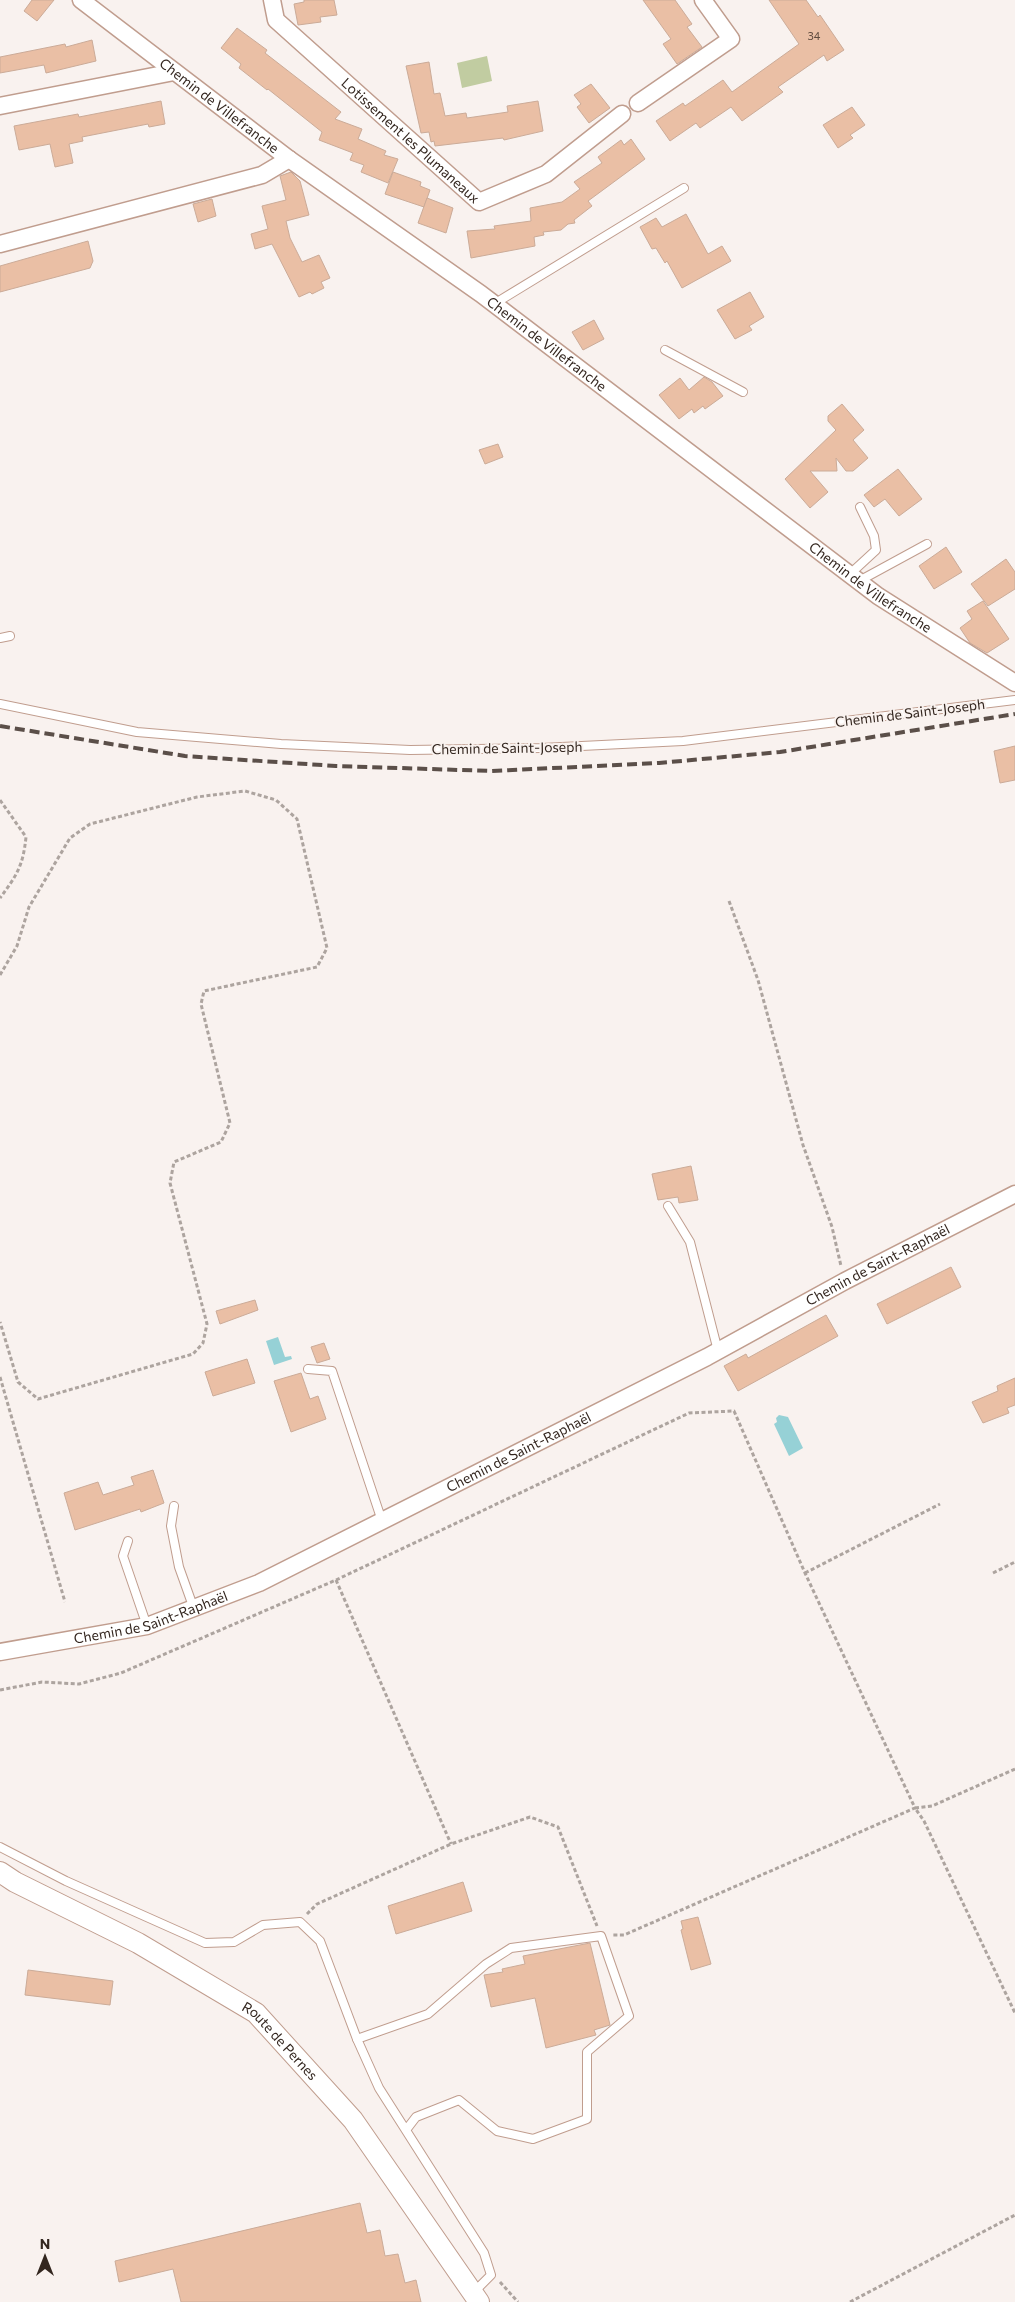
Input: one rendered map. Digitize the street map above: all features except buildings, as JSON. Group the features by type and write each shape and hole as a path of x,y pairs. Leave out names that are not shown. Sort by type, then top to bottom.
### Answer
{"street":[{"name":"Chemin de Villefranche","path":"81,0 289,159 494,304 878,596 1012,677"},
{"name":"Lotissement les Plumaneaux","path":"272,0 276,20 479,202 546,174 622,114"},
{"path":"638,103 730,39 703,0"},
{"path":"0,106 174,72"},
{"path":"0,244 262,175 289,159"},
{"name":"Chemin de Saint-Raphaël","path":"0,1652 147,1626 259,1583 718,1352 845,1281 1015,1194"},
{"name":"Route de Pernes","path":"0,1872 138,1943 256,2012 353,2120 476,2297"}],"lane":[{"path":"494,304 684,188"},
{"path":"665,350 743,392"},
{"path":"854,578 876,550 874,536 860,507"},
{"path":"854,578 927,544"},
{"path":"0,638 10,636"},
{"name":"Chemin de Saint-Joseph","path":"0,704 137,732 281,744 410,750 541,748 682,741 1015,700"},
{"path":"668,1206 690,1242 718,1352"},
{"path":"308,1369 332,1371 382,1521"},
{"path":"174,1506 171,1526 179,1567 194,1609"},
{"path":"128,1542 123,1556 147,1626"},
{"path":"0,1847 66,1881 205,1943 234,1942 263,1924 300,1922 320,1941 357,2039 379,2088 484,2253 491,2275 476,2297"},
{"path":"357,2039 428,2014 486,1964 510,1948 601,1936 629,2016 587,2052 587,2119 533,2139 497,2131 459,2100 416,2117 406,2130"}],"path":[{"path":"0,975 17,946 29,907 70,838 90,824 197,797 244,791 276,800 297,819 327,948 317,967 204,991 201,1004 230,1123 221,1142 174,1162 170,1183 207,1324 203,1343 193,1354 38,1399 18,1382 0,1322"},
{"path":"0,800 26,836 24,859 17,875 0,898"},
{"path":"729,901 758,980 803,1145 832,1227 845,1281"},
{"path":"0,1377 66,1602"},
{"path":"0,1690 42,1682 79,1684 121,1673 336,1580 689,1413 734,1410 804,1573 915,1808 924,1821 1015,2013"},
{"path":"804,1573 940,1504"},
{"path":"993,1573 1015,1562"},
{"path":"336,1580 451,1844"},
{"path":"300,1922 317,1904 451,1844 530,1816 558,1827 601,1936 624,1935 915,1808 932,1806 1015,1769"},
{"path":"850,2302 1015,2214"},
{"path":"491,2275 502,2283 518,2302"}],"green space":[{"path":"487,56 492,81 462,88 457,63"}],"water":[{"path":"278,1337 285,1357 291,1356 292,1359 274,1365 266,1341"},
{"path":"779,1415 788,1417 803,1448 789,1456 774,1424 777,1422 776,1418"}],"railway":[{"path":"0,726 185,756 336,766 492,771 659,763 780,752 1015,714"}]}
